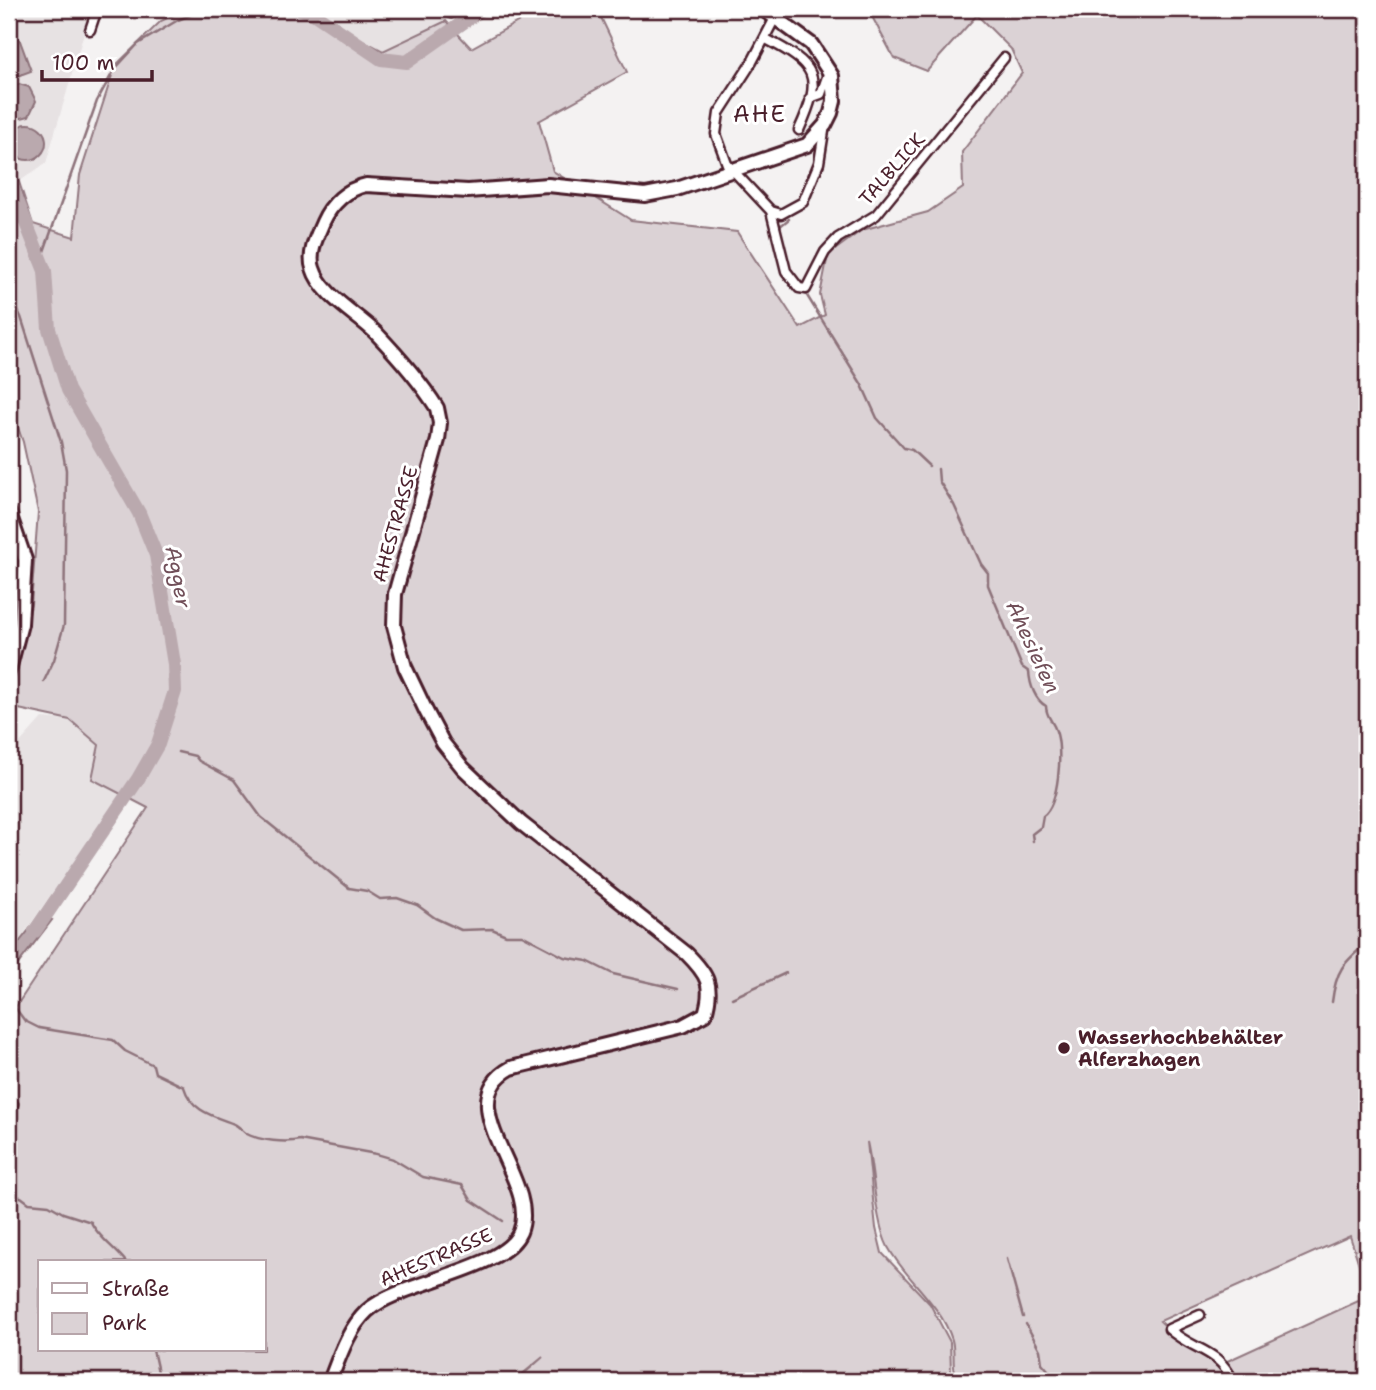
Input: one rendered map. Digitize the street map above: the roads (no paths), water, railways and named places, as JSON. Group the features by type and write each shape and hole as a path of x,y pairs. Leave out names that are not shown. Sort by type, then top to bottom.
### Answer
{"main road":[{"path":"763,9 811,44 829,70 834,101 825,125"},
{"name":"AHESTRASSE","path":"330,1381 348,1339 365,1313 382,1299 485,1260 510,1246 520,1234 523,1220 522,1202 487,1103 493,1084 502,1072 683,1026 705,1014 710,996 706,973 687,954 511,814 463,768 443,743 426,711 405,667 394,626 395,594 438,440 439,415 426,391 375,332 323,286 313,268 312,251 317,234 326,215 340,198 353,188 366,185 468,191 548,185 645,195 677,189 807,145 825,125"},
{"path":"9,513 25,560 21,624 9,670"}],"street":[{"path":"90,30 97,9"},
{"name":"TALBLICK","path":"776,16 766,39 719,113 716,134 727,164 736,170 771,211 786,271 799,288 806,289 825,253 847,230 876,215 1004,58"},
{"path":"766,39 798,56 807,65 813,82 799,130"},
{"path":"810,98 821,94 829,70"},
{"path":"771,211 781,214 803,202 819,163 825,125"},
{"path":"1200,1315 1169,1329 1178,1338 1220,1358 1233,1381"}],"waterway":[{"path":"41,260 97,101 114,70 138,44 178,20 205,9"},
{"name":"Agger","path":"300,9 313,13 381,59 407,62 482,9"},
{"name":"Agger","path":"9,180 45,271 49,329 68,390 139,513 156,555 174,664 175,691 158,744 138,779 35,931"},
{"name":"Ahesiefen","path":"779,227 789,219"},
{"path":"9,292 21,317 61,442 66,470 64,625 54,660 44,681"},
{"name":"Ahesiefen","path":"801,292 806,294 862,385 877,418 904,448 912,450 929,466"},
{"name":"Ahesiefen","path":"938,469 939,481 988,573 988,585 1022,667 1029,672 1034,692 1046,706 1056,731 1059,750 1056,789 1053,801 1043,816 1041,827 1032,834 1033,841"},
{"path":"178,752 195,756 199,761 234,780 261,817 349,888 367,891 380,899 397,898 417,905 435,918 461,930 492,929 506,935 522,935 564,957 587,961 613,974 678,989"},
{"path":"1332,1002 1342,968 1367,943"},
{"path":"732,998 786,973"},
{"path":"13,1005 25,1021 39,1028 113,1040 125,1051 153,1065 155,1073 184,1087 197,1107 236,1125 247,1134 273,1141 300,1140 393,1159 423,1177 462,1185 471,1200 503,1221"},
{"path":"9,1197 21,1197 29,1203 49,1205 63,1213 91,1222 124,1260"},
{"path":"1007,1259 1023,1317"},
{"path":"1026,1324 1040,1350 1042,1363 1055,1378 1063,1381"},
{"path":"153,1352 160,1381"}],"place":[{"name":"Wasserhochbehälter Alferzhagen","path":"1064,1048"}],"district":[{"name":"AHE","path":"760,114"}]}
